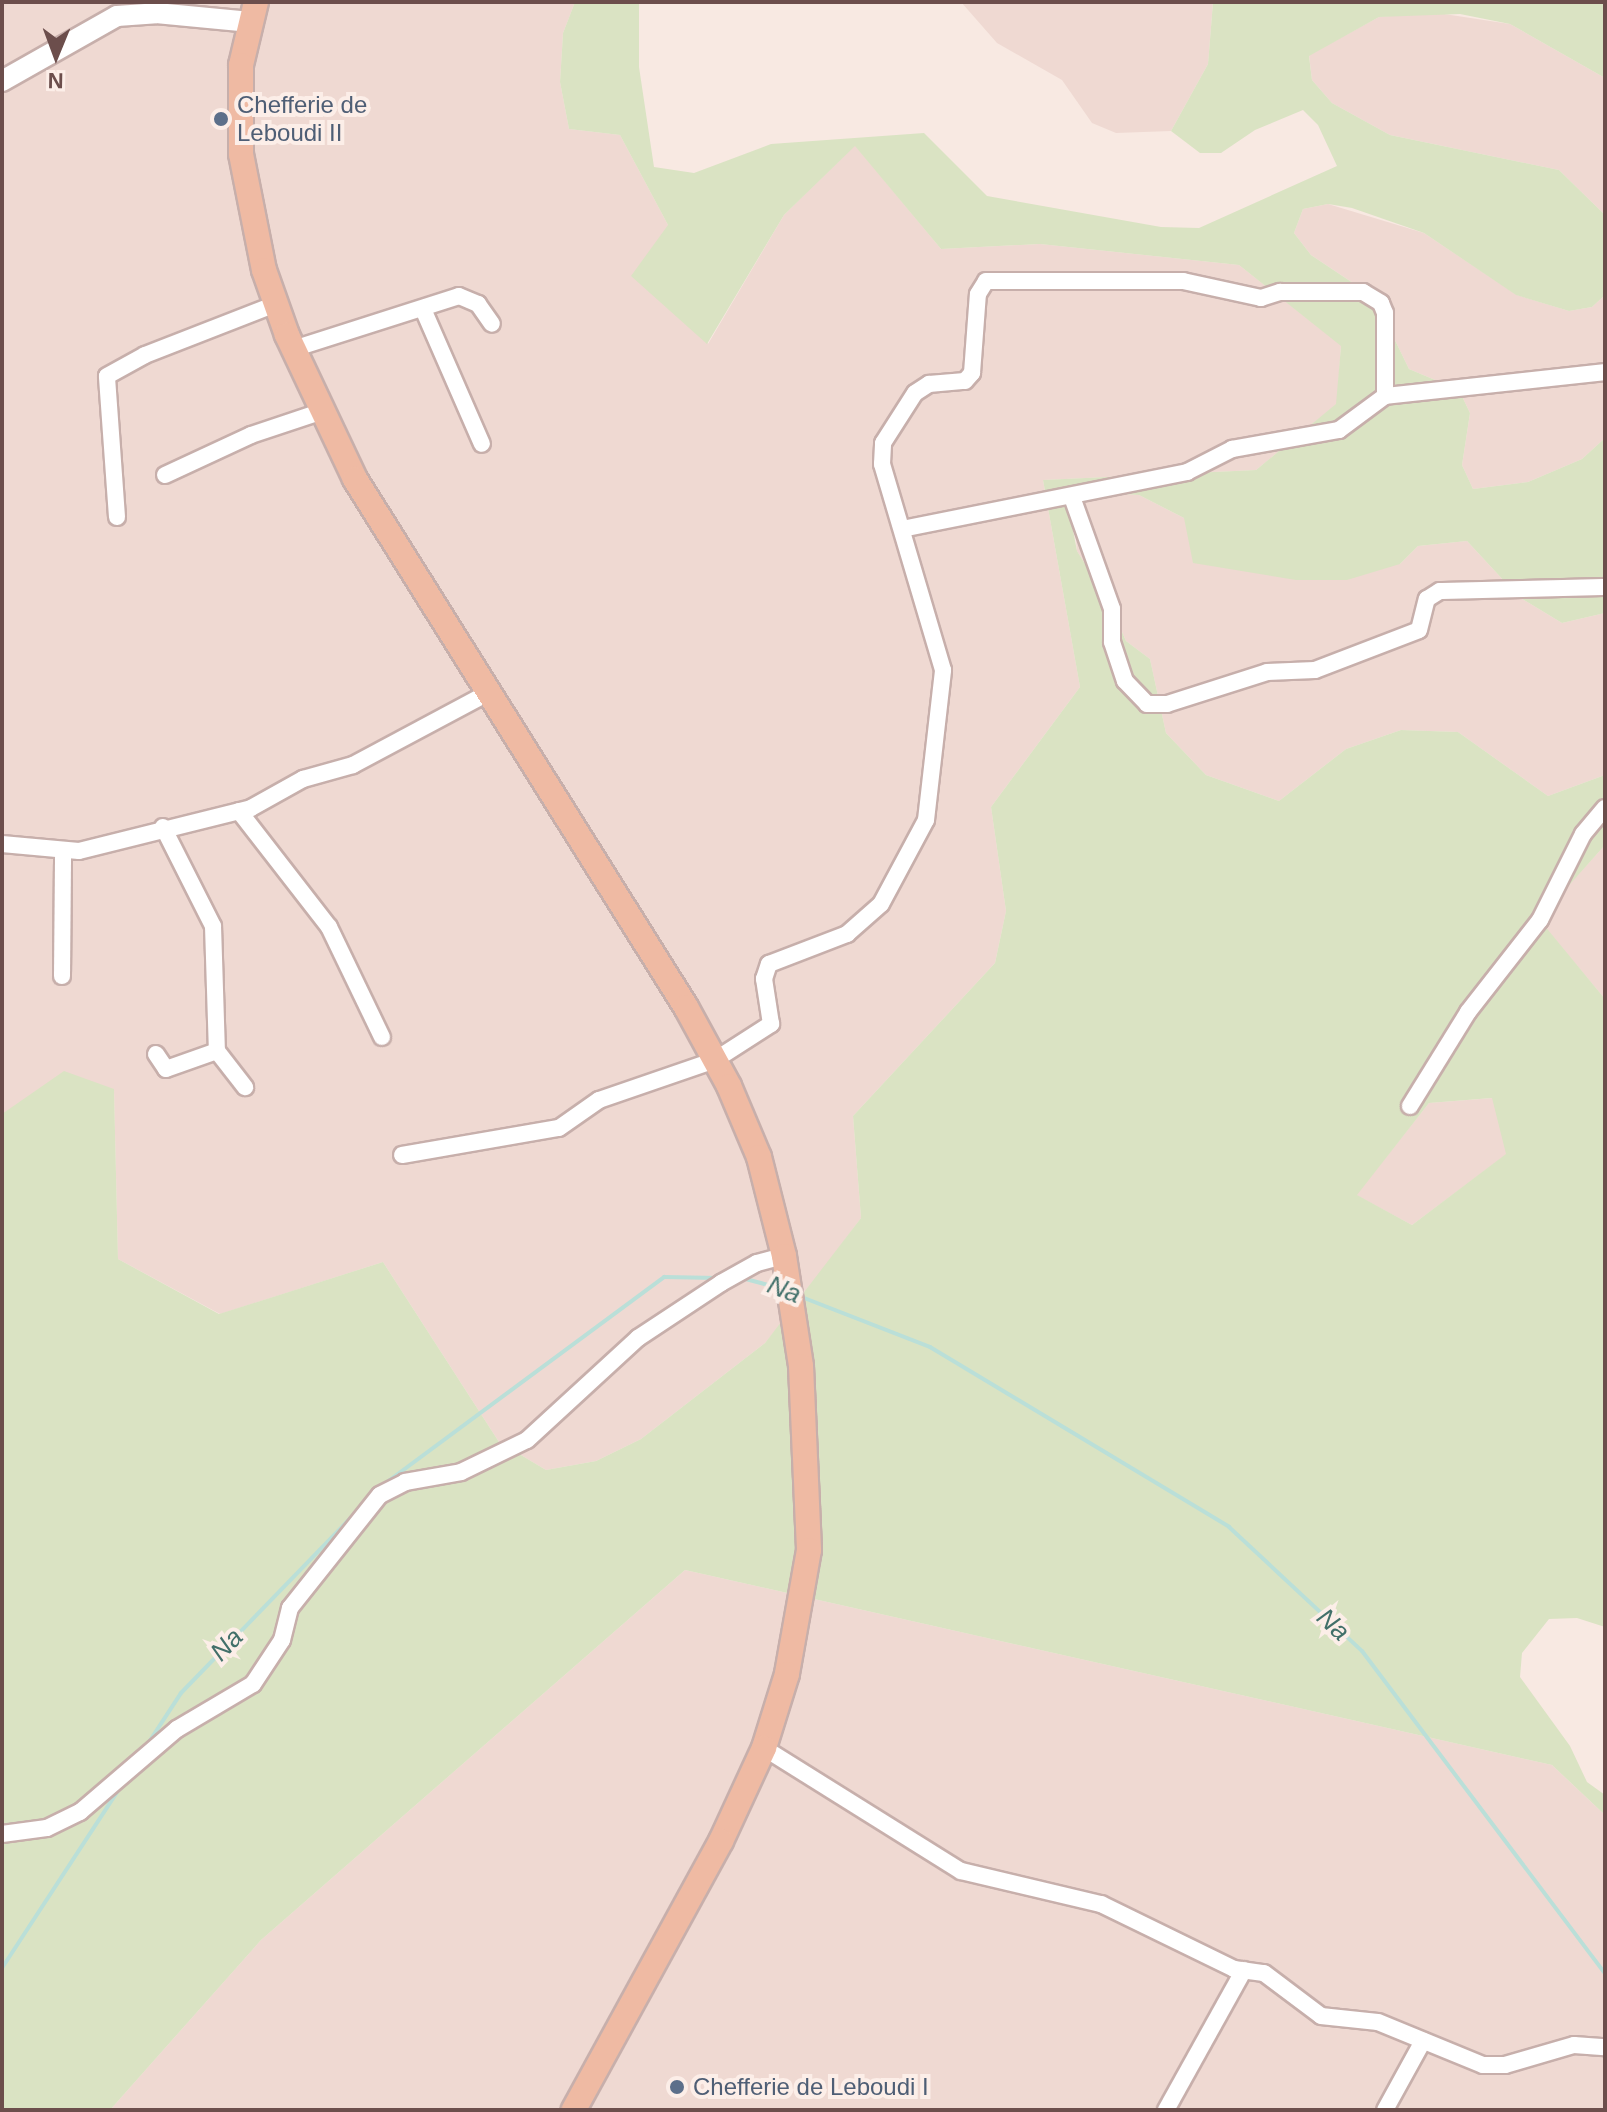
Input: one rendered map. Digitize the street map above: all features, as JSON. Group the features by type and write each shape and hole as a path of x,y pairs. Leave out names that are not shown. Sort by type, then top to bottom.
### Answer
{"main road":[{"path":"253,12 238,103 241,154 249,210 276,304 293,349 320,412 355,479 715,1060 759,1157 784,1256 802,1382 809,1550 787,1674 764,1748 721,1841 574,2110"}],"street":[{"path":"2,81 117,16 253,12"},
{"path":"402,1155 559,1128 599,1100 715,1060 771,1024 764,979 769,964 862,925 881,904 919,842 936,758 943,670 882,464 883,443 915,393 929,384 965,381 972,373 978,294 986,281 1183,281 1261,298 1280,292 1363,292 1381,303 1385,313 1385,396"},
{"path":"293,349 469,297 492,324"},
{"path":"117,517 107,376 145,355 276,304"},
{"path":"423,309 482,444"},
{"path":"902,529 1187,472 1232,449 1339,430 1385,396 1605,372"},
{"path":"165,475 251,435 320,412"},
{"path":"1072,497 1112,609 1112,642 1125,681 1147,704 1167,704 1267,672 1315,670 1419,630 1427,599 1440,591 1605,587"},
{"path":"2,844 63,850 96,848 163,827 239,811 303,779 353,765 488,693"},
{"path":"1410,1106 1468,1012 1540,920 1583,834 1605,808"},
{"path":"239,811 329,927 382,1037"},
{"path":"163,827 213,926 217,1051 245,1087"},
{"path":"62,976 63,850"},
{"path":"156,1054 166,1069 217,1051"},
{"path":"2,1834 47,1828 80,1812 177,1729 253,1684 282,1640 290,1608 380,1495 405,1482 461,1472 527,1440 638,1338 721,1283 757,1263 784,1256"},
{"path":"764,1748 961,1871 1101,1904 1244,1970 1264,1973 1312,2013 1378,2022 1494,2066 1559,2048 1605,2047"},
{"path":"1171,2109 1244,1970"},
{"path":"1385,2110 1423,2041"}],"shaded area":[{"path":"2,2 575,2 563,33 560,82 569,129 620,135 668,225 708,344 784,215 855,145 941,249 1040,244 1239,265 1341,345 1337,404 1256,470 1043,480 1080,687 991,807 1006,911 995,963 853,1116 861,1218 798,1303 765,1343 641,1439 596,1461 546,1470 499,1442 383,1262 220,1314 118,1259 114,1089 2,1114"},
{"path":"961,2 1213,2 1208,64 1171,131 1116,133 1092,123 1062,80 997,43"},
{"path":"1431,12 1510,24 1605,78 1605,215 1559,170 1390,135 1332,103 1312,80 1309,55 1379,17"},
{"path":"1328,204 1424,233 1517,295 1569,311 1592,307 1605,295 1605,438 1582,459 1528,482 1473,489 1462,465 1470,413 1459,390 1409,369 1374,297 1311,255 1294,233 1303,209"},
{"path":"1090,492 1139,495 1184,518 1400,564 1418,546 1467,541 1519,597 1562,623 1605,613 1605,775 1548,796 1458,732 1401,730 1346,749 1279,801 1206,775 1166,733 1150,659 1126,641 1109,602 1077,551 1072,497"},
{"path":"1605,845 1605,999 1538,919"},
{"path":"1493,1098 1507,1154 1412,1225 1356,1195 1429,1103"},
{"path":"685,1570 1552,1765 1605,1815 1605,2110 110,2110 261,1940"}],"green space":[{"path":"575,2 639,2 639,67 654,167 694,173 771,144 924,133 987,196 1161,227 1199,228 1337,166 1318,125 1303,110 1255,130 1221,153 1200,153 1171,131 1208,64 1213,2 1605,2 1605,78 1510,24 1460,14 1379,17 1309,56 1312,80 1332,103 1390,135 1559,170 1605,215 1605,295 1592,307 1569,311 1516,295 1424,233 1352,208 1328,204 1303,209 1294,233 1311,255 1374,297 1409,369 1459,390 1470,413 1462,465 1473,489 1528,482 1582,459 1605,438 1605,613 1562,623 1519,597 1467,541 1418,546 1400,564 1347,580 1296,580 1193,563 1184,518 1139,495 1090,492 1072,497 1072,525 1077,551 1109,602 1126,641 1150,659 1166,733 1206,775 1279,801 1346,749 1401,730 1458,732 1548,796 1605,775 1605,845 1539,919 1605,999 1605,1627 1577,1618 1549,1619 1522,1653 1520,1677 1570,1746 1587,1782 1605,1795 1605,1815 1552,1765 685,1570 261,1940 110,2110 2,2110 2,1114 64,1071 114,1089 118,1259 219,1314 383,1262 499,1442 546,1470 596,1461 641,1439 765,1343 861,1218 853,1116 995,963 1006,911 991,807 1080,687 1043,480 1256,470 1336,404 1341,346 1239,265 1040,244 941,249 855,146 784,215 707,344 631,276 668,225 620,135 569,129 560,82 563,33","holes":["1492,1098 1506,1154 1412,1225 1357,1195 1429,1103"]}],"waterway":[{"name":"Na","path":"383,1485 664,1277 718,1278"},
{"name":"Na","path":"742,1278 780,1288"},
{"name":"Na","path":"799,1296 930,1347 1229,1527 1362,1651 1605,1973"},
{"name":"Na","path":"147,1745 181,1693 360,1508"},
{"name":"Na","path":"2,1968 121,1786"}],"place":[{"name":"Chefferie de Leboudi II","path":"221,119"},
{"name":"Chefferie de Leboudi I","path":"677,2087"}]}
